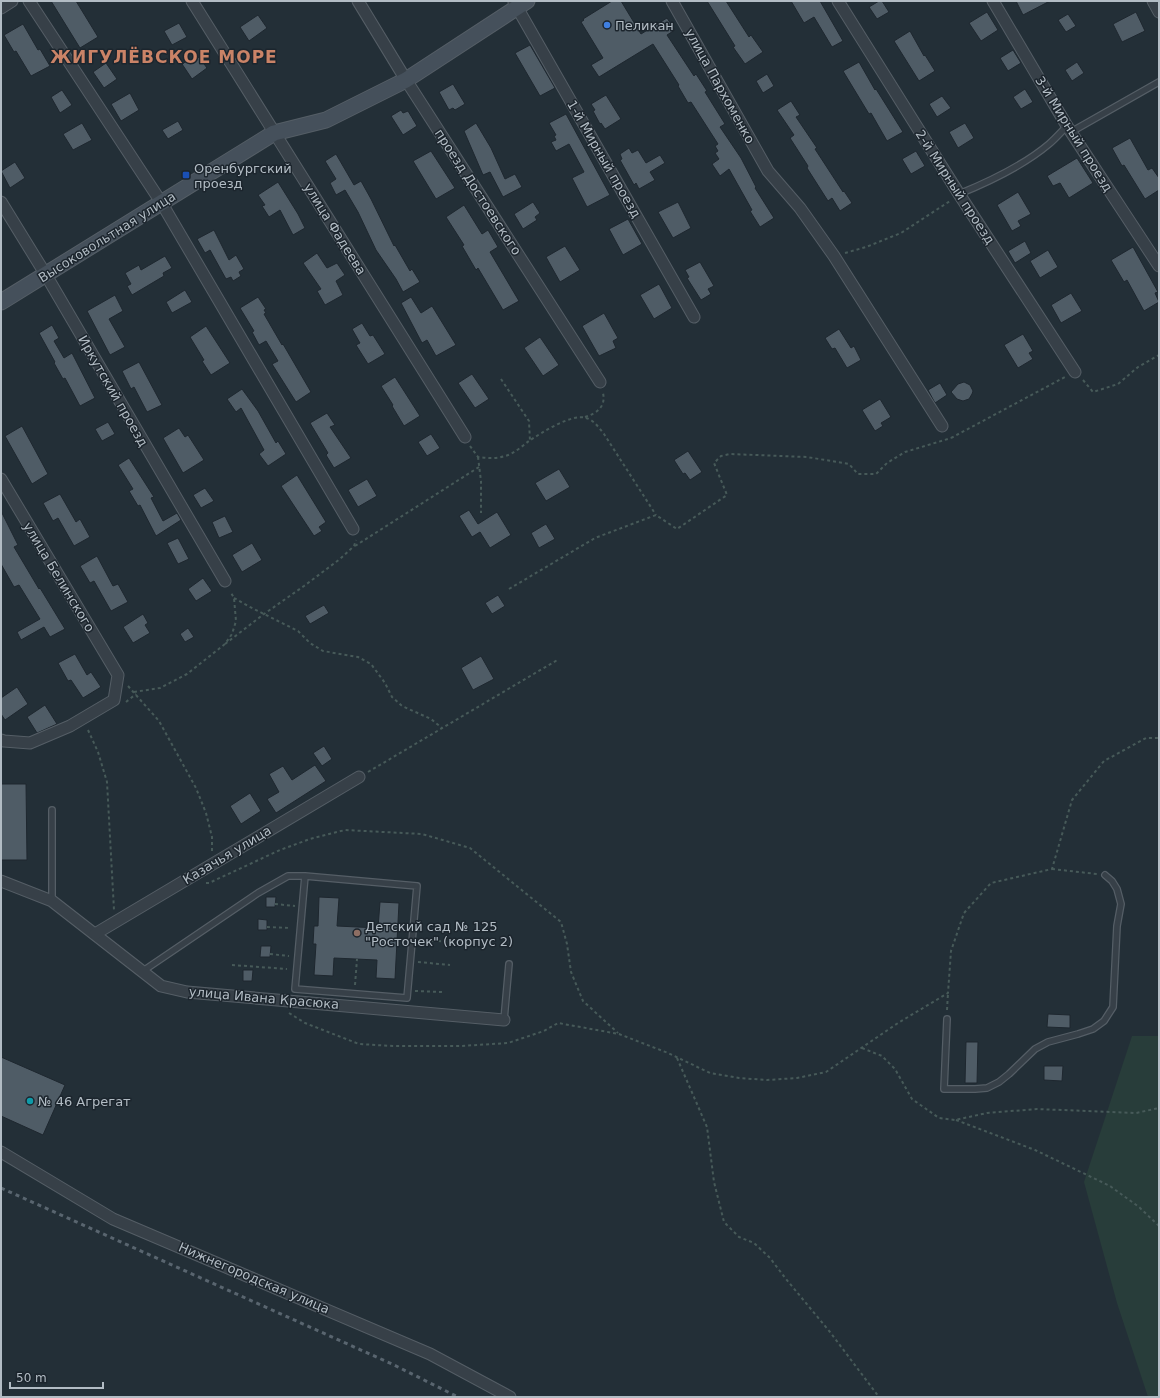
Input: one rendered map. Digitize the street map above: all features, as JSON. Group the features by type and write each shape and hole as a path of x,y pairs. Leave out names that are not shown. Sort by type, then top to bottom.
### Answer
{"street":[{"path":"1,8 12,1"},
{"path":"29,1 161,202 353,529"},
{"name":"улица Фадеева","path":"192,1 465,437"},
{"name":"проезд Достоевского","path":"358,1 406,80 600,382"},
{"name":"улица Пархоменко","path":"672,1 768,171 800,208 834,256 942,426"},
{"name":"2-й Мирный проезд","path":"838,1 1075,372"},
{"name":"3-й Мирный проезд","path":"993,1 1069,129 1159,266"},
{"path":"1153,1 1159,12"},
{"name":"Высоковольтная улица","path":"1,302 274,133 326,120 406,80 520,3"},
{"name":"1-й Мирный проезд","path":"520,3 694,317"},
{"name":"Иркутский проезд","path":"1,202 46,275 225,581"},
{"name":"улица Белинского","path":"1,478 118,675"},
{"path":"1,740 4,742 30,743 70,726 114,700 118,675"},
{"name":"Казачья улица","path":"95,934 359,777"},
{"name":"улица Ивана Красюка","path":"1,881 52,900 161,986 187,992 504,1020"},
{"name":"Нижнегородская улица","path":"1,1152 113,1219 430,1354 510,1397"}],"lane":[{"path":"960,194 990,181 1024,161 1069,129 1159,82"},
{"path":"52,810 52,900"},
{"path":"947,1019 944,1089 987,1088 999,1082 1009,1074 1035,1049 1048,1042 1093,1029 1104,1021 1113,1007 1118,926 1121,904 1117,889 1112,881 1105,875"},
{"path":"143,971 258,893 288,876 305,876 417,886 407,998 295,989 305,876"},
{"path":"504,1020 509,964"}],"path":[{"path":"834,256 866,247 901,233 960,194"},
{"path":"585,417 594,423 604,434 656,514 677,529 728,494 714,463 721,456 730,454 807,457 849,464 858,474 876,474 887,463 905,452 951,438 1075,372 1093,392 1118,384 1138,367 1159,355"},
{"path":"501,379 529,421 530,441"},
{"path":"478,457 496,459 507,456 560,424 595,413 601,409 604,402 600,382"},
{"path":"942,426 951,438"},
{"path":"465,437 478,457 481,481 481,513"},
{"path":"134,692 160,688 187,674 264,614 304,586 354,546 479,467"},
{"path":"509,589 595,538 656,514"},
{"path":"353,529 356,540 354,546"},
{"path":"225,581 234,598 236,621 232,634 225,644"},
{"path":"234,598 298,631 310,643 324,651 358,658 371,664 385,683 392,697 402,706 431,719 442,728"},
{"path":"359,777 559,658"},
{"path":"118,675 159,721 196,788 206,813 212,837 211,864"},
{"path":"122,705 136,694"},
{"path":"87,728 98,752 106,782 115,922"},
{"path":"1052,869 1072,800 1104,761 1146,738 1159,738"},
{"path":"183,881 209,883 280,850 310,839 345,830 422,834 470,848 561,922 567,944 571,972 583,1001 619,1034"},
{"path":"947,1019 951,951 964,913 991,883 1052,869 1105,875"},
{"path":"275,904 302,906"},
{"path":"267,927 300,928"},
{"path":"412,940 452,942"},
{"path":"270,954 298,956"},
{"path":"354,994 357,959"},
{"path":"410,962 450,965"},
{"path":"232,965 297,970"},
{"path":"408,990 442,992"},
{"path":"285,1011 305,1023 359,1044 393,1046 508,1044 544,1031 558,1023 619,1034 676,1057 710,1073 739,1078 767,1080 797,1078 826,1072 898,1023 948,993"},
{"path":"676,1057 707,1127 714,1182 724,1222 739,1237 754,1243 770,1258 880,1397"},
{"path":"1074,1110 1136,1113 1159,1108"},
{"path":"955,1120 1035,1150 1110,1186 1140,1208 1159,1226"}],"green space":[{"path":"1132,1036 1159,1036 1159,1397 1148,1397 1117,1303 1084,1182"}],"building":[{"path":"51,1 76,1 98,37 80,48"},
{"path":"612,1 621,1 641,34 667,18 675,30 667,35 694,76 696,74 707,91 705,92 725,124 720,127 741,158 756,187 755,188 774,218 760,227 750,211 752,210 729,169 720,176 712,164 719,159 715,153 718,151 715,146 718,144 691,102 688,103 678,86 679,85 653,44 599,77 591,65 603,58 581,22 584,20 583,19"},
{"path":"707,1 726,1 749,37 751,35 763,52 745,64 733,47 735,46"},
{"path":"791,1 820,1 843,41 832,47 814,17 804,23"},
{"path":"879,1 882,1 889,12 877,19 869,7"},
{"path":"1016,1 1050,1 1023,15"},
{"path":"987,12 998,30 981,41 969,23"},
{"path":"1136,12 1145,31 1122,42 1113,24"},
{"path":"1068,14 1076,26 1066,32 1058,20"},
{"path":"258,15 267,28 249,41 240,27"},
{"path":"179,23 187,37 172,45 164,31"},
{"path":"23,24 38,50 40,49 50,66 31,76 16,51 14,52 4,35"},
{"path":"910,31 924,56 925,55 935,71 919,81 894,41"},
{"path":"530,45 555,88 540,96 515,53"},
{"path":"1013,50 1021,63 1008,71 1000,58"},
{"path":"199,57 207,68 192,79 182,64 190,59 192,61"},
{"path":"859,62 875,90 876,89 903,132 887,141 871,113 869,114 843,71"},
{"path":"1077,62 1084,73 1072,81 1065,70"},
{"path":"106,63 117,79 104,88 93,72"},
{"path":"767,74 774,86 763,93 756,81"},
{"path":"453,84 465,104 455,110 453,108 449,110 439,92"},
{"path":"1025,89 1033,102 1021,109 1013,97"},
{"path":"62,90 72,105 60,113 51,97"},
{"path":"130,93 139,110 121,121 111,104"},
{"path":"606,95 621,119 605,129 601,123 600,124 591,104"},
{"path":"942,96 951,108 937,117 929,104"},
{"path":"791,101 800,115 796,117 817,148 815,149 843,192 844,191 852,203 840,211 832,198 828,201 807,168 808,166 790,138 794,135 777,110"},
{"path":"401,110 403,113 408,111 417,126 403,135 391,116"},
{"path":"566,114 610,195 587,207 572,178 584,172 569,144 556,151 551,142 556,140 554,136 556,135 549,123"},
{"path":"178,121 183,130 168,139 162,130"},
{"path":"82,123 92,140 73,150 63,134"},
{"path":"476,123 491,148 505,179 515,174 522,187 503,197 490,172 483,175 464,131"},
{"path":"965,123 974,138 958,148 949,132"},
{"path":"1130,138 1148,170 1152,168 1159,178 1159,190 1145,199 1124,165 1122,166 1112,148"},
{"path":"629,148 632,153 638,150 646,163 660,155 665,163 650,172 655,180 639,189 636,183 634,185 620,160 622,159 620,154"},
{"path":"431,151 455,188 436,199 413,161"},
{"path":"916,151 925,166 911,174 902,159"},
{"path":"336,154 354,185 361,181 394,246 395,245 410,271 412,269 420,282 403,292 376,250 358,212 345,190 336,195 330,183 336,179 325,161"},
{"path":"1077,158 1093,183 1069,198 1060,183 1053,186 1047,176"},
{"path":"15,162 25,178 10,188 1,171"},
{"path":"278,182 305,228 293,235 280,210 269,217 262,206 265,205 258,195"},
{"path":"1018,192 1031,214 1018,221 1021,226 1012,231 997,205"},
{"path":"533,202 540,213 535,217 537,220 523,229 514,214"},
{"path":"678,202 691,228 673,238 658,212"},
{"path":"464,205 482,234 488,230 498,247 490,252 519,301 503,310 478,268 476,270 462,246 464,245 446,217"},
{"path":"628,219 642,244 623,255 609,229"},
{"path":"214,230 229,260 236,255 244,269 239,272 241,276 233,281 231,277 226,279 210,250 205,253 197,239"},
{"path":"1025,241 1031,253 1015,263 1008,251"},
{"path":"565,246 580,270 560,282 546,257"},
{"path":"1133,247 1158,292 1155,293 1159,302 1144,311 1127,280 1124,282 1111,260"},
{"path":"1048,250 1058,267 1040,278 1030,261"},
{"path":"317,253 327,268 337,263 345,275 336,281 343,295 325,305 317,291 321,289 303,263"},
{"path":"165,256 172,268 163,273 164,276 132,295 127,286 131,284 125,273 139,265 141,270"},
{"path":"700,262 714,286 708,289 711,294 701,300 687,278 689,277 685,270"},
{"path":"659,284 672,308 654,319 640,295"},
{"path":"185,290 192,302 172,313 166,302"},
{"path":"1071,293 1082,311 1061,323 1051,305"},
{"path":"115,295 123,311 109,319 125,347 110,355 87,311"},
{"path":"258,297 266,309 264,310 266,313 264,314 311,392 296,402 272,364 278,361 266,341 259,345 252,332 254,331 240,308"},
{"path":"411,297 421,313 432,306 456,345 436,356 427,340 422,343 401,303"},
{"path":"604,313 618,338 613,341 616,348 599,356 582,326"},
{"path":"362,323 370,336 373,335 385,354 368,364 356,345 360,343 352,329"},
{"path":"52,325 59,338 54,341 64,358 72,353 95,398 80,406 65,378 63,379 54,363 55,362 39,333"},
{"path":"206,326 230,363 211,375 190,337"},
{"path":"839,329 851,348 854,346 861,360 847,368 835,348 832,349 825,338"},
{"path":"1023,334 1033,351 1029,353 1033,359 1018,368 1004,345"},
{"path":"540,337 559,365 543,376 524,348"},
{"path":"139,362 162,405 147,412 134,387 131,389 122,371"},
{"path":"472,374 489,399 475,408 458,383"},
{"path":"395,377 420,416 404,426 381,386"},
{"path":"964,382 970,385 973,391 969,399 963,401 957,399 951,392 958,384"},
{"path":"940,383 947,395 935,403 928,390"},
{"path":"242,389 258,411 276,443 278,441 286,454 268,466 259,454 264,450 241,408 236,412 227,399"},
{"path":"880,399 891,417 881,423 883,426 875,431 862,410"},
{"path":"327,413 335,425 330,427 351,458 334,468 326,455 328,453 310,423"},
{"path":"108,422 115,434 102,441 95,429"},
{"path":"22,426 48,474 32,484 5,436"},
{"path":"179,428 185,437 188,435 204,460 183,473 163,438"},
{"path":"431,434 440,448 427,456 418,442"},
{"path":"688,451 702,472 690,480 685,473 683,474 674,460"},
{"path":"129,458 154,497 151,498 163,521 177,513 181,520 156,536 140,505 138,506 129,491 133,489 118,465"},
{"path":"559,469 570,487 546,501 535,483"},
{"path":"297,475 326,522 319,527 322,531 314,536 281,486"},
{"path":"367,479 377,496 358,507 348,490"},
{"path":"205,488 214,501 201,508 193,495"},
{"path":"60,494 76,522 80,519 90,537 74,546 58,518 53,521 43,503"},
{"path":"469,510 478,524 497,512 511,535 490,548 480,532 472,537 459,516"},
{"path":"1,511 18,545 14,547 65,629 50,637 44,627 21,640 17,632 40,619 19,585 14,587 1,564"},
{"path":"225,516 233,532 219,538 212,522"},
{"path":"546,524 555,539 539,548 531,533"},
{"path":"178,538 189,559 178,564 167,543"},
{"path":"252,543 262,560 242,572 232,555"},
{"path":"97,556 113,586 118,584 128,602 111,611 94,581 90,583 80,566"},
{"path":"203,578 212,591 196,601 188,589"},
{"path":"498,595 505,606 492,614 485,603"},
{"path":"324,605 329,613 310,624 305,616"},
{"path":"143,614 148,623 145,625 150,633 133,643 123,627"},
{"path":"188,628 194,637 185,642 180,634"},
{"path":"75,654 87,675 91,672 101,687 83,698 71,680 68,681 58,663"},
{"path":"481,656 494,679 473,690 461,668"},
{"path":"17,687 28,704 5,720 1,714 1,698"},
{"path":"45,705 57,724 37,733 27,717"},
{"path":"324,746 332,759 322,766 313,753"},
{"path":"315,765 326,781 276,813 267,799 279,792 269,774 283,766 292,780"},
{"path":"1,784 26,784 27,860 1,860"},
{"path":"250,793 261,811 241,824 230,806"},
{"path":"266,897 276,897 275,907 266,907"},
{"path":"319,897 339,898 337,926 378,928 380,902 399,903 395,979 376,978 377,960 334,958 333,976 314,975 316,944 313,944 314,926 318,926"},
{"path":"258,919 267,920 267,930 258,930"},
{"path":"261,946 271,946 270,957 260,957"},
{"path":"243,970 253,970 252,981 243,981"},
{"path":"1048,1014 1070,1015 1070,1028 1047,1027"},
{"path":"966,1042 978,1042 977,1083 965,1083"},
{"name":"№ 46 Агрегат","path":"1,1057 65,1085 43,1135 1,1116"},
{"path":"1044,1066 1063,1066 1062,1081 1044,1080"}],"railway":[{"path":"1,1188 392,1364 458,1397"}],"place":[{"name":"Пеликан","path":"607,25"},
{"name":"Оренбургский проезд","path":"186,175"},
{"name":"Детский сад № 125 \"Росточек\" (корпус 2)","path":"357,933"},
{"name":"№ 46 Агрегат","path":"30,1101"}],"district":[{"name":"ЖИГУЛЁВСКОЕ МОРЕ","path":"164,57"}]}
